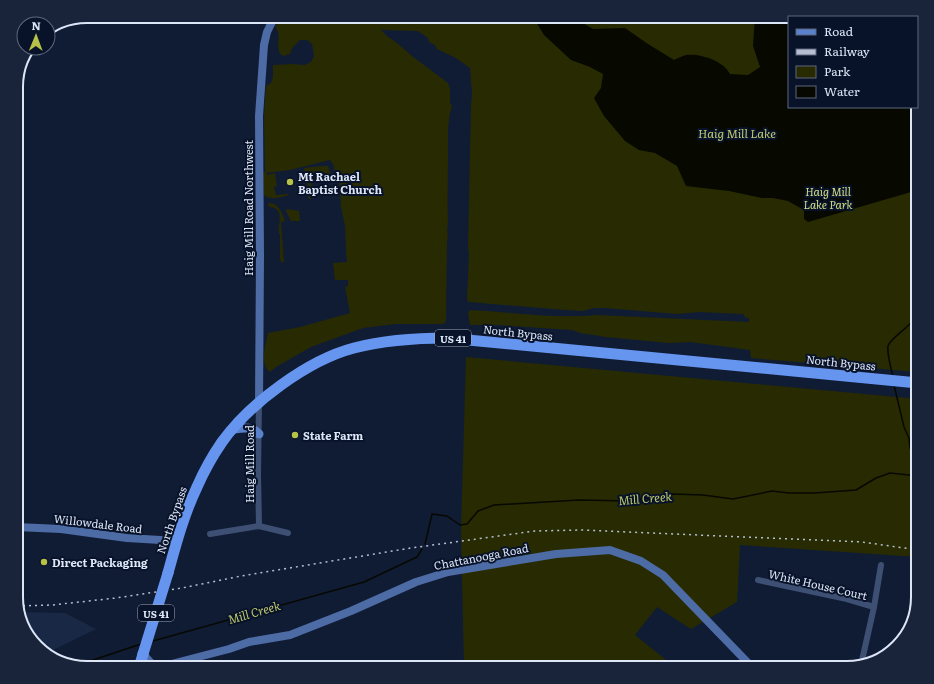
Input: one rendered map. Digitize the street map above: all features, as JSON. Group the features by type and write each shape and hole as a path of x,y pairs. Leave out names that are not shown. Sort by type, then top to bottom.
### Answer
{"highway":[{"name":"North Bypass","path":"141,661 186,512 197,486 223,441 259,402 272,392 309,367 353,348 406,338 447,338 911,382"}],"main road":[{"path":"233,429 251,429 256,430 259,434"}],"street":[{"name":"Haig Mill Road Northwest","path":"259,402 259,116 264,45 267,32 272,23"},
{"name":"Haig Mill Road","path":"259,402 259,526"},
{"path":"210,534 259,526 288,533"},
{"name":"Willowdale Road","path":"23,527 61,528 127,538 177,542"},
{"name":"Chattanooga Road","path":"184,661 249,642 290,635 351,611 416,582 448,572 556,554 610,550 641,561 663,575 688,599 745,661"},
{"path":"862,659 874,607 881,565"},
{"name":"White House Court","path":"758,580 847,598 874,607"},
{"path":"143,654 149,661"}],"shaded area":[{"path":"25,612 65,613 96,629 52,650 34,633"}],"green space":[{"name":"Haig Mill Lake Park","path":"278,23 788,23 788,108 911,108 911,371 751,358 750,350 690,342 669,343 606,337 580,333 572,330 497,325 470,325 468,313 470,310 549,316 597,315 749,322 749,318 746,318 743,314 699,312 677,314 605,308 594,308 583,311 469,302 467,300 472,94 470,68 456,58 437,49 435,45 429,42 428,38 418,31 381,30 448,83 450,89 450,103 452,106 449,118 448,136 446,320 445,323 442,324 395,324 363,328 311,347 270,372 264,359 268,333 300,327 350,313 345,287 348,286 348,280 335,280 333,263 347,262 345,226 341,207 339,179 333,164 330,160 290,170 266,173 267,175 275,173 277,186 274,187 276,195 290,195 270,198 264,195 264,117 266,86 271,83 273,77 273,65 305,65 311,62 314,56 312,44 307,40 300,40 292,48 290,54 284,56 280,54 278,46 279,37 275,27"},
{"path":"328,166 331,177 305,180 304,168"},
{"path":"307,183 311,183 313,194 310,195 311,199 309,199 306,191 308,190"},
{"path":"268,203 277,206 285,221 281,222 284,262 281,262 280,259 280,214 275,208 269,207"},
{"path":"287,209 299,211 300,221 291,221 286,211"},
{"path":"466,357 911,398 911,557 740,545 737,602 691,629 657,607 635,635 667,661 464,661 461,531"}],"water":[{"name":"Haig Mill Lake","path":"537,23 583,23 593,29 625,28 674,60 686,55 698,55 723,65 730,74 748,75 760,67 753,46 755,23 788,23 788,108 911,108 911,192 808,222 804,219 804,210 788,201 773,198 762,198 729,191 686,186 677,166 655,153 639,150 625,141 604,116 594,98 601,88 603,74 590,67 571,60 544,35"}],"waterway":[{"path":"893,377 888,346 893,339 911,323"},
{"path":"894,385 911,450"},
{"name":"Mill Creek","path":"425,544 432,514 447,516 460,525 467,524 478,511 494,505 579,500 629,501 672,494 703,495 733,499 772,491 789,493 815,493 856,490 876,478 890,473 911,475"},
{"name":"Mill Creek","path":"153,641 364,582 417,557 422,549"},
{"name":"Mill Creek","path":"90,661 141,644"}],"railway":[{"path":"24,606 52,605 116,598 411,548 535,531 581,530 862,542 911,549"}],"place":[{"name":"Mt Rachael Baptist Church","path":"290,182"},
{"name":"State Farm","path":"295,435"},
{"name":"Direct Packaging","path":"44,562"}]}
